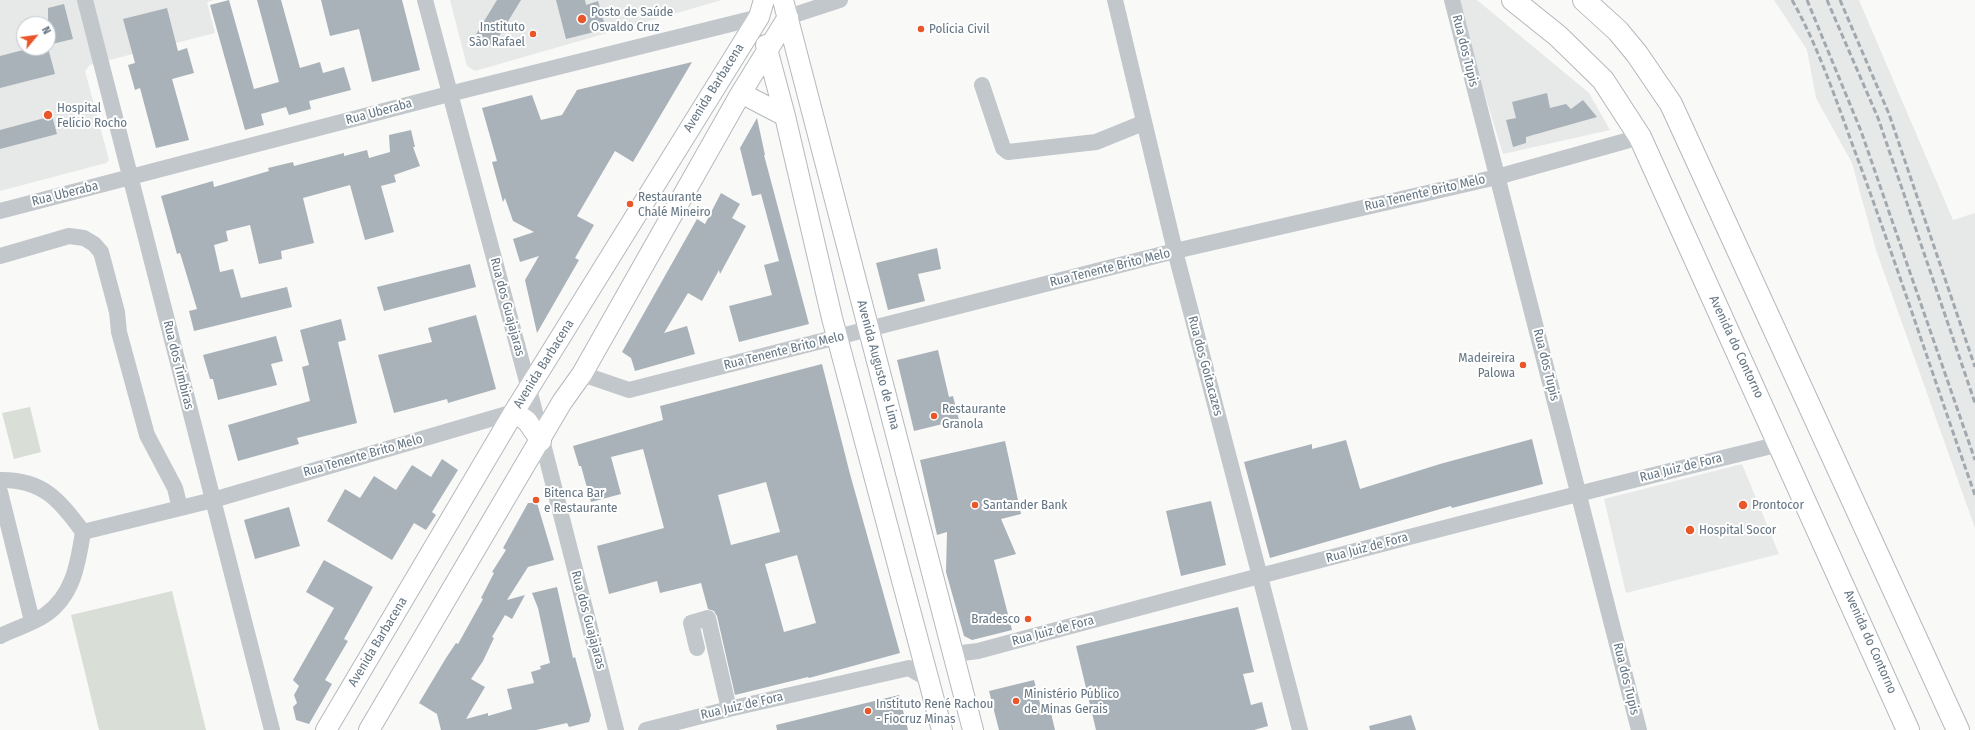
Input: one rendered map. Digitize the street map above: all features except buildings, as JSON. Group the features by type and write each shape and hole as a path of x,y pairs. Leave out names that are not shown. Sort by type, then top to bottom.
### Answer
{"highway":[{"name":"Avenida do Contorno","path":"1513,0 1558,36 1603,80 1640,137 1908,730"},
{"path":"1584,0 1618,31 1637,54 1670,104 1958,730"}],"main road":[{"name":"Avenida Barbacena","path":"326,730 514,412 759,6"},
{"path":"759,6 767,52 785,116 832,318 930,680 942,730"},
{"name":"Avenida Barbacena","path":"369,730 562,402 582,374 741,93 767,52 785,9"},
{"name":"Avenida Augusto de Lima","path":"785,9 974,730"},
{"path":"741,93 785,116"},
{"path":"514,412 527,421 541,440"}],"street":[{"name":"Rua dos Timbiras","path":"85,0 272,730"},
{"name":"Rua dos Guajajaras","path":"425,0 529,389 616,730"},
{"name":"Rua dos Goitacazes","path":"1114,0 1175,251 1300,730"},
{"name":"Rua dos Tupis","path":"1452,0 1638,730"},
{"path":"785,9 833,1"},
{"name":"Rua Uberaba","path":"0,210 449,94 759,6"},
{"path":"982,84 1004,148 1008,152 1096,142 1144,123"},
{"name":"Rua Tenente Brito Melo","path":"582,374 630,390 1175,251 1497,176 1640,137"},
{"path":"0,256 69,236 84,238 94,244 101,252 117,312 119,332 147,435 175,488 180,508"},
{"name":"Rua Tenente Brito Melo","path":"83,532 213,500 514,412"},
{"name":"Rua Juiz de Fora","path":"954,654 978,651 1578,493 1780,444"},
{"path":"0,480 15,480 32,484 44,489 66,509 83,532 77,568 69,590 59,604 43,616 0,636"},
{"path":"0,492 32,621"},
{"path":"697,648 691,623 708,618 729,709"},
{"name":"Rua Juiz de Fora","path":"646,730 729,709 909,668 930,680"}],"shaded area":[{"name":"Hospital Felício Rocho","path":"0,0 214,0 207,2 215,33 90,65 85,71 109,160 106,163 0,191"},
{"name":"Instituto São Rafael","path":"450,0 722,0 475,71 467,66"},
{"path":"1456,0 1477,0 1589,93 1610,130 1503,154"},
{"path":"1774,0 1859,0 1953,220 1975,213 1975,528 1876,250 1852,163 1816,98 1807,50"},
{"path":"30,407 41,452 14,459 2,413"},
{"name":"Hospital Socor","path":"1742,464 1779,554 1626,593 1604,499"},
{"path":"172,591 206,730 99,730 71,615"}],"railway":[{"path":"1792,0 1812,39 1837,102 1875,206 1975,495"},
{"path":"1807,0 1861,131 1975,460"},
{"path":"1827,0 1878,118 1975,403"},
{"path":"1840,0 1889,114 1975,367"}],"place":[{"name":"Posto de Saúde Osvaldo Cruz","path":"582,19"},
{"name":"Polícia Civil","path":"921,29"},
{"name":"Instituto São Rafael","path":"533,34"},
{"name":"Hospital Felício Rocho","path":"48,115"},
{"name":"Restaurante Chalé Mineiro","path":"630,204"},
{"name":"Madeireira Palowa","path":"1523,365"},
{"name":"Restaurante Granola","path":"934,416"},
{"name":"Bitenca Bar e Restaurante","path":"536,500"},
{"name":"Santander Bank","path":"975,505"},
{"name":"Prontocor","path":"1743,505"},
{"name":"Hospital Socor","path":"1690,530"},
{"name":"Bradesco","path":"1028,619"},
{"name":"Ministério Público de Minas Gerais","path":"1016,701"},
{"name":"Instituto René Rachou - Fiocruz Minas","path":"868,711"}]}
